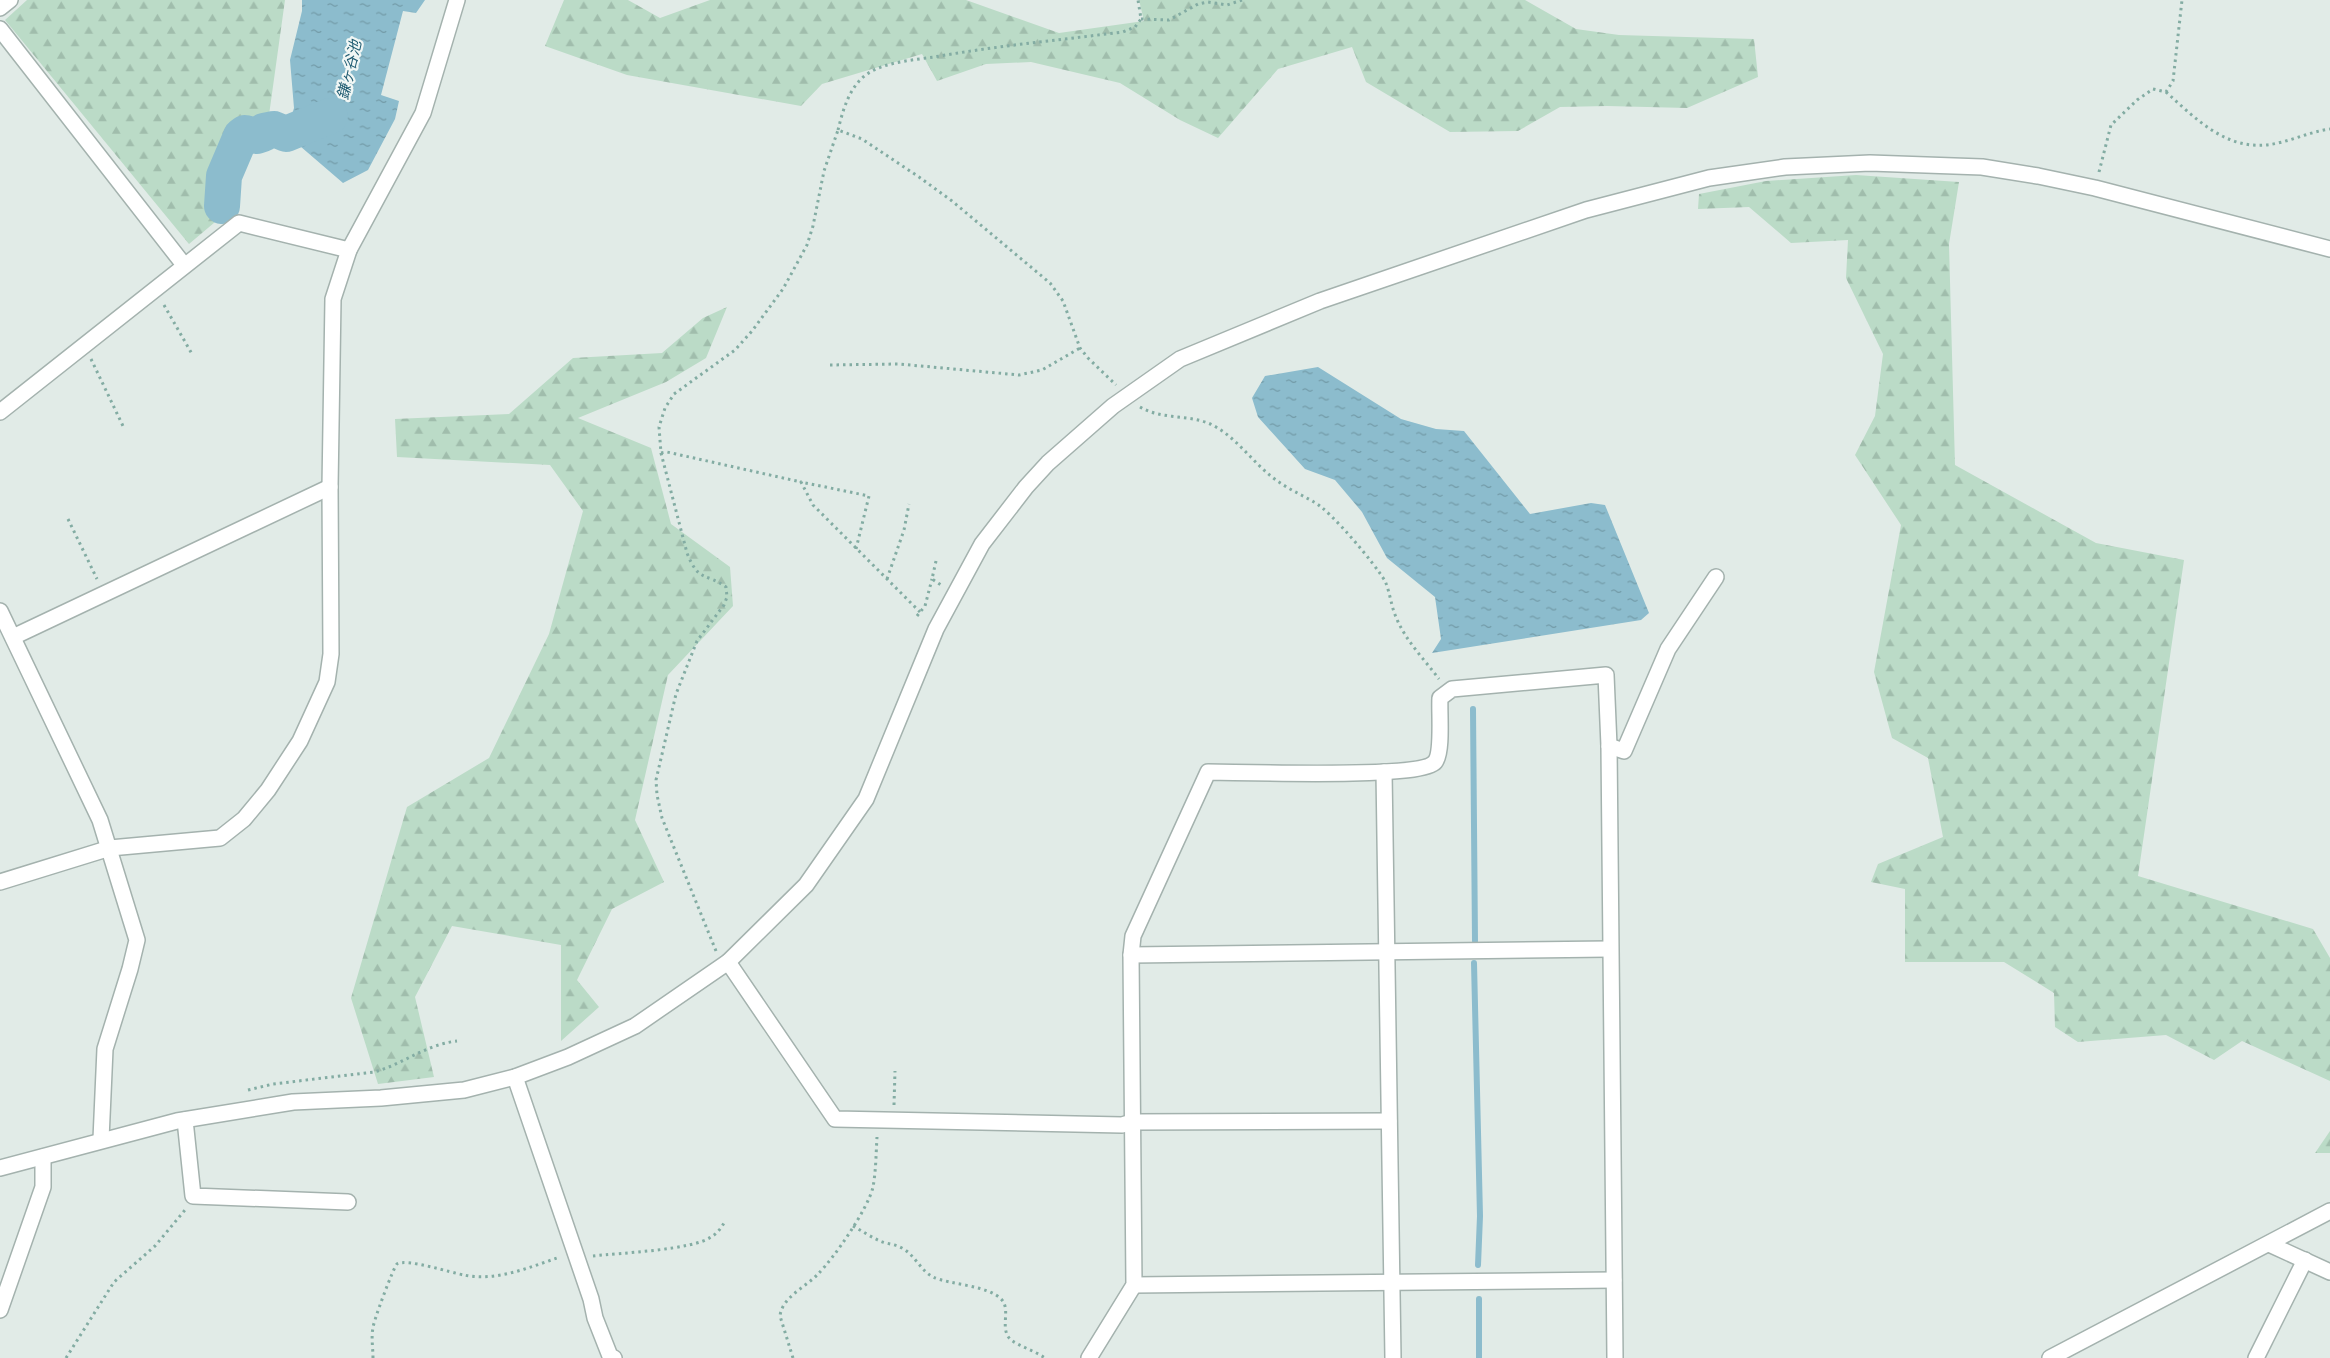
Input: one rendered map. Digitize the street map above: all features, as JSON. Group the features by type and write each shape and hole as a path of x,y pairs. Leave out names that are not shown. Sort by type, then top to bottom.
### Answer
{"street":[{"path":"0,8 10,0"},
{"path":"0,882 110,848 220,838 244,819 268,790 300,741 327,682 330,654 333,299 349,250 422,113 457,0"},
{"path":"0,29 184,265"},
{"path":"0,1168 101,1139 185,1120 238,1111 293,1102 381,1098 464,1090 515,1077 568,1057 635,1026 726,964 806,885 866,799 936,629 982,544 1026,486 1048,463 1128,396 1180,359 1320,301 1586,210 1709,178 1785,167 1870,163 1982,167 2095,188 2330,249"},
{"path":"0,412 239,223 349,250"},
{"path":"13,637 330,487"},
{"path":"1609,746 1624,751 1668,649 1716,577"},
{"path":"0,611 100,820 137,940 130,969 105,1048 101,1139"},
{"path":"1089,1358 1134,1285 1130,955 1133,936 1208,772 1384,772 1422,769 1435,762 1439,753 1440,698 1452,689 1606,675 1609,746 1609,949 1615,1358"},
{"path":"1384,772 1394,1358"},
{"path":"1130,955 1609,949"},
{"path":"726,964 835,1119 1122,1125 1132,1122 1389,1121"},
{"path":"515,1077 595,1318 610,1356 614,1358"},
{"path":"185,1120 193,1196 348,1202"},
{"path":"0,1310 43,1187 43,1157"},
{"path":"2050,1358 2330,1211"},
{"path":"2269,1244 2330,1272"},
{"path":"2256,1358 2306,1260"},
{"path":"1134,1285 1393,1284 1614,1280"}],"path":[{"path":"726,964 717,953 662,818 657,795 656,780 676,694 697,641 724,605 727,597 726,588 719,582 700,575 693,568 687,553 661,452 659,427 665,408 674,394 735,350 752,331 801,259 813,226 824,172 847,99 860,81 877,69 907,61 1004,45 1123,32 1135,27 1141,19 1138,0"},
{"path":"1141,19 1169,20 1198,4 1208,2 1227,5 1242,0"},
{"path":"2166,92 2173,81 2182,0"},
{"path":"2095,188 2110,125 2137,100 2153,89 2166,92 2215,133 2231,140 2266,145 2330,129"},
{"path":"838,130 862,139 952,201 1050,283 1063,301 1080,348 1088,358 1140,407 1146,411 1164,416 1201,420 1215,426 1252,457 1271,476 1298,495 1316,503 1339,524 1385,581 1395,617 1406,636 1448,692"},
{"path":"155,288 192,354"},
{"path":"83,346 123,426"},
{"path":"830,365 899,364 1024,374 1042,370 1080,348"},
{"path":"661,452 869,496 856,549"},
{"path":"801,482 813,505 920,612"},
{"path":"887,579 904,530 909,504"},
{"path":"68,519 104,594"},
{"path":"917,616 925,606 936,561"},
{"path":"932,578 955,594"},
{"path":"238,1111 238,1100 247,1091 257,1086 374,1072 388,1068 433,1045 458,1041"},
{"path":"894,1120 895,1071"},
{"path":"793,1358 780,1316 780,1309 785,1302 818,1275 853,1226 870,1198 873,1188 878,1120"},
{"path":"66,1358 114,1282 155,1246 190,1203 193,1196"},
{"path":"372,1358 374,1321 392,1270 396,1264 402,1262 481,1278 516,1272 576,1257 674,1247 704,1241 712,1237 724,1223"},
{"path":"853,1226 880,1241 901,1247 910,1254 924,1271 934,1277 992,1293 1002,1300 1005,1308 1007,1335 1012,1340 1045,1358"}],"green space":[{"path":"27,0 285,0 264,151 229,142 211,202 221,217 189,244 5,20"},
{"path":"564,0 628,0 660,18 710,0 966,0 1059,33 1144,21 1139,0 1525,0 1576,29 1619,35 1754,39 1758,77 1687,108 1560,107 1518,131 1450,132 1366,82 1352,47 1278,69 1218,138 1180,120 1120,83 1031,62 986,64 937,81 922,54 822,84 801,106 627,75 545,46"},
{"path":"1856,175 1959,182 1949,244 1955,465 2096,543 2184,560 2138,876 2313,929 2330,958 2330,1081 2242,1041 2214,1060 2166,1035 2078,1042 2055,1027 2054,993 2004,962 1905,962 1905,889 1871,882 1878,864 1943,837 1928,758 1892,738 1874,672 1901,525 1855,455 1875,416 1883,354 1846,278 1848,240 1791,243 1749,207 1698,209 1699,194 1766,181"},
{"path":"727,307 706,358 666,382 578,418 651,448 671,524 730,567 733,606 668,675 635,820 664,882 612,909 577,980 599,1007 561,1041 561,945 452,926 415,997 434,1077 378,1084 351,998 407,807 489,758 549,634 583,511 550,465 397,457 395,419 509,414 573,358 662,353 703,318"},
{"path":"2330,1131 2330,1153 2315,1153"}],"water":[{"path":"302,0 425,0 416,13 403,11 381,95 399,101 395,119 368,170 343,183 286,134 294,108 290,60 302,11"},
{"path":"1318,367 1401,419 1436,429 1464,431 1530,514 1591,503 1605,505 1649,613 1641,620 1432,653 1441,639 1435,597 1387,558 1362,512 1335,480 1305,469 1258,417 1252,398 1265,376"}],"waterway":[{"name":"鎌ヶ谷池","path":"222,206 224,176 241,136 245,133 257,136 263,134 264,131 274,129 286,134 330,116"},
{"path":"1473,709 1475,941"},
{"path":"1474,963 1480,1216 1478,1265"},
{"path":"1479,1299 1479,1358"}]}
